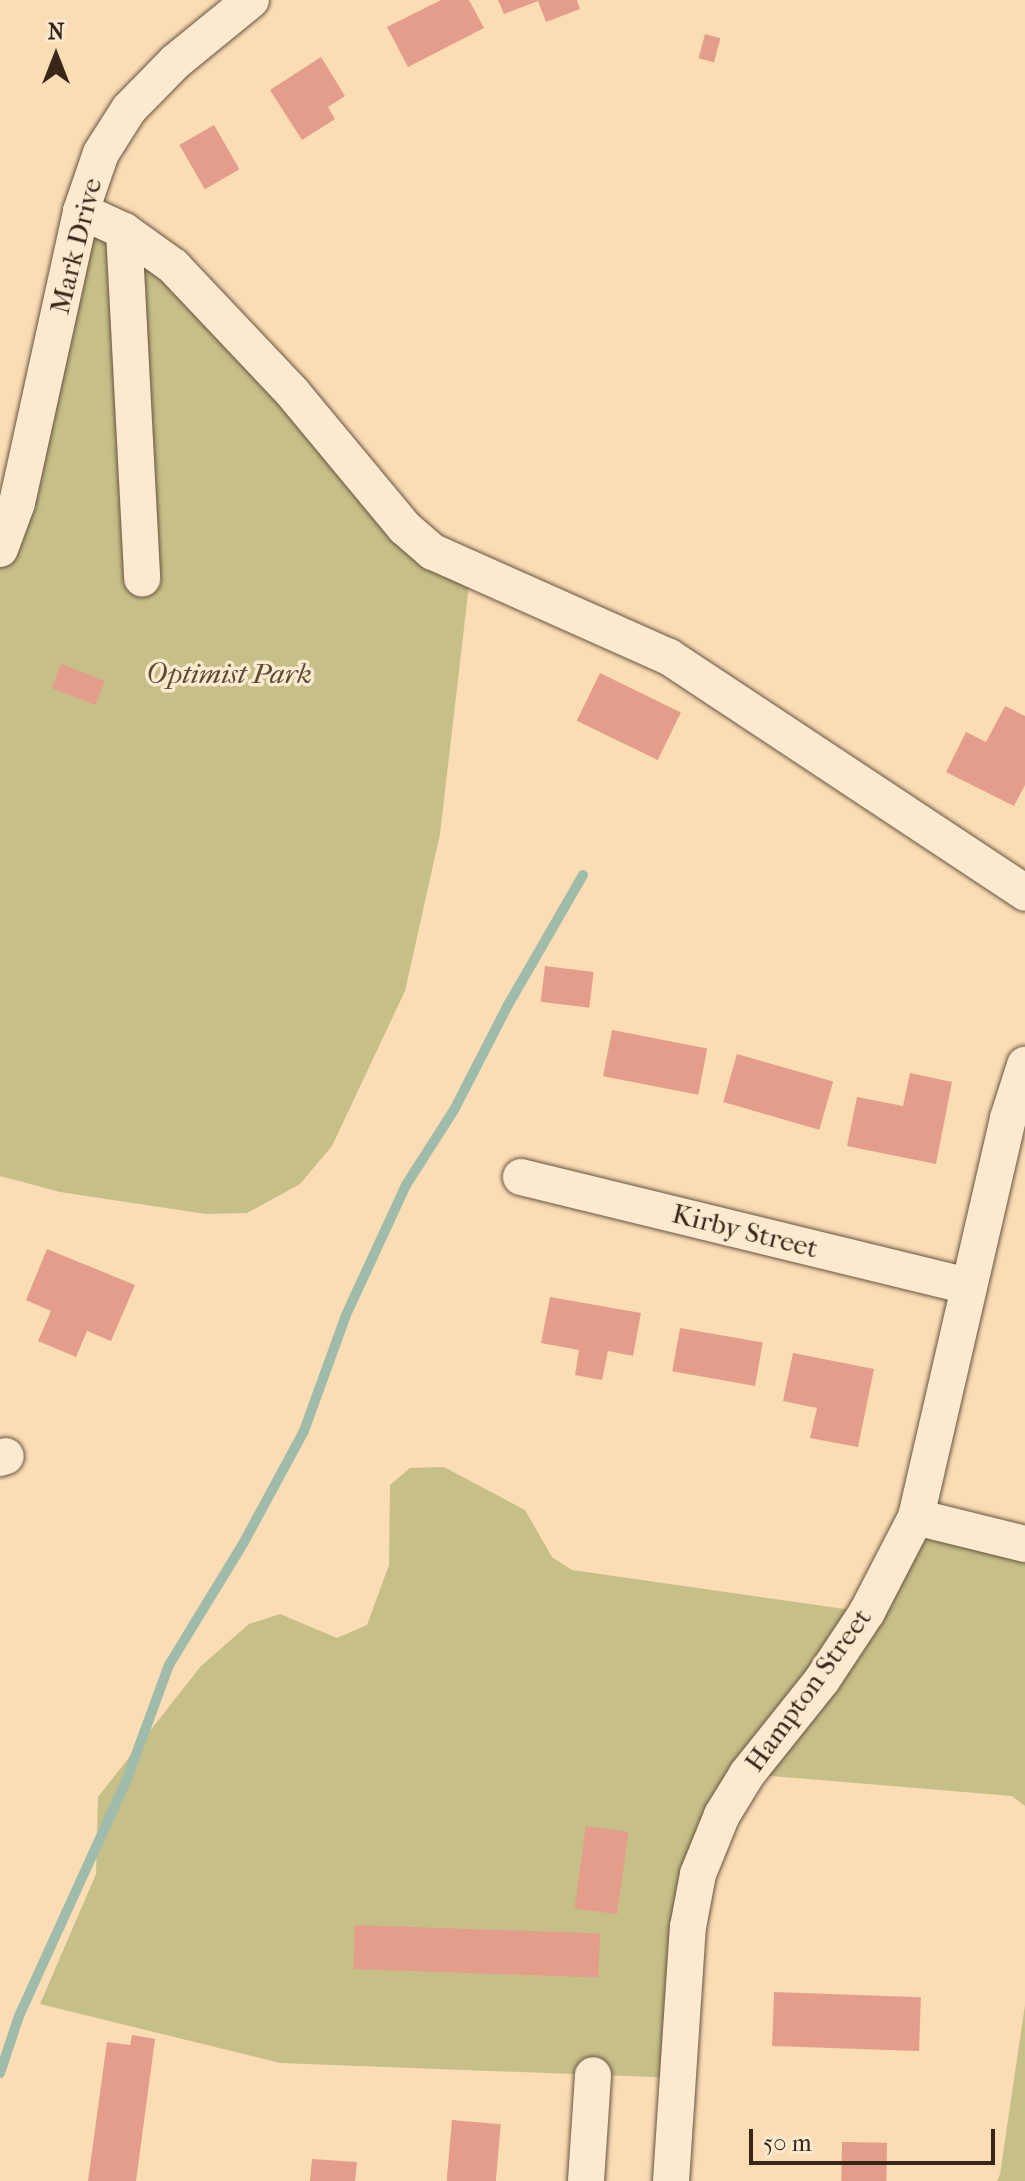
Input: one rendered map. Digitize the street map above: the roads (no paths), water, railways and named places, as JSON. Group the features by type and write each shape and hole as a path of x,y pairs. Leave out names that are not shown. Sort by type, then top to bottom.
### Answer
{"street":[{"name":"Mark Drive","path":"0,549 17,503 81,211 101,153 129,109 175,62 251,0"},
{"path":"81,211 124,231 173,266 292,392 405,528 433,552 669,657 1025,893"},
{"path":"124,231 142,579"},
{"name":"Hampton Street","path":"671,2181 688,1927 698,1874 722,1815 747,1774 822,1680 859,1624 916,1517 1008,1118 1025,1065"},
{"name":"Kirby Street","path":"521,1177 969,1286"},
{"path":"916,1517 1025,1544"},
{"path":"586,2181 593,2075"}],"waterway":[{"path":"0,2073 19,2016 127,1779 169,1665 244,1542 304,1431 346,1315 406,1185 454,1110 508,1005 583,875"}],"park label":[{"name":"Optimist Park","path":"229,674"}]}
